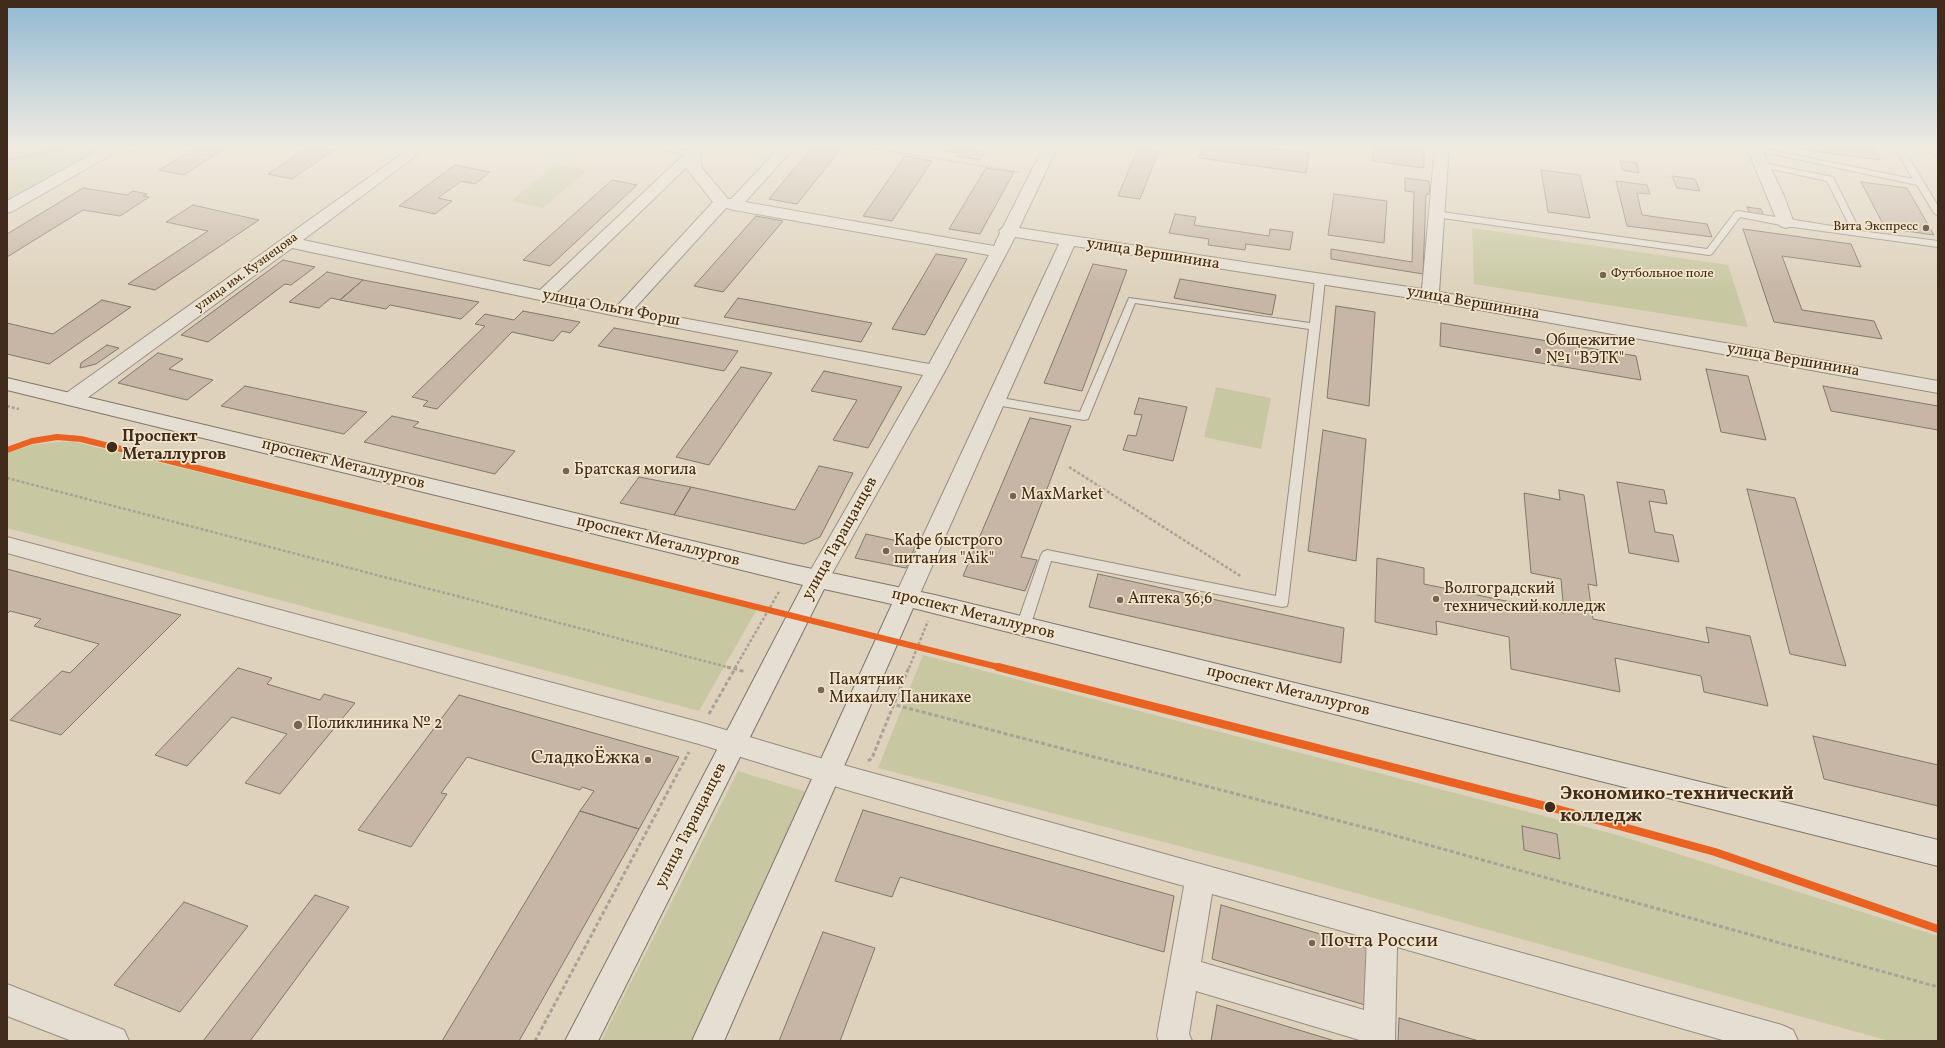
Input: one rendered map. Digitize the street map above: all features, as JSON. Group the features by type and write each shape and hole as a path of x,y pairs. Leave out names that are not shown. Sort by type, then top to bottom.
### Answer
{"street":[{"path":"7,208 30,195"},
{"name":"улица им. Кузнецова","path":"72,400 354,195"},
{"path":"543,296 650,195"},
{"path":"720,195 728,203 999,252"},
{"path":"621,312 737,195"},
{"name":"улица Таращанцев","path":"581,1041 817,580 935,371 999,252 1026,195"},
{"path":"1430,296 1437,195"},
{"path":"1776,195 1786,223"},
{"name":"улица Вершинина","path":"1007,232 1430,296 1938,387"},
{"name":"улица Ольги Форш","path":"289,242 621,312 935,371"},
{"path":"708,1041 838,776 862,697 1068,242"},
{"name":"проспект Металлургов","path":"7,384 817,580 935,604 1938,853"},
{"path":"7,545 699,733 838,776 1782,1041"},
{"path":"1176,1041 1173,1036 1200,877"},
{"path":"1184,972 1379,1035 1382,929"},
{"path":"7,1000 113,1041"}],"lane":[{"path":"1838,195 1856,233"},
{"path":"1927,195 1938,212"},
{"path":"1435,214 1709,252 1738,214 1786,223 1938,244"},
{"path":"1023,627 1047,555 1282,602 1320,280"},
{"path":"996,401 1084,416 1132,300 1314,327"}],"path":[{"path":"7,406 19,409"},
{"path":"1069,467 1248,581"},
{"path":"7,478 768,677"},
{"path":"535,1041 699,733 789,573"},
{"path":"838,776 872,758 935,604"},
{"path":"862,697 894,704 1382,832 1938,987"}],"green space":[{"path":"7,195 28,195 7,207"},
{"path":"518,195 558,195 543,208 511,201"},
{"name":"Футбольное поле","path":"1472,228 1728,265 1748,327 1474,284"},
{"path":"1216,387 1271,398 1261,449 1204,437"},
{"path":"56,442 75,442 757,609 699,711 7,528 7,453 32,445"},
{"path":"923,655 1621,836 1938,936 1938,1041 1889,1041 1287,874 878,768"},
{"path":"738,771 810,793 696,1041 601,1041"}],"building":[{"path":"72,195 145,195 143,196 149,197 120,216 83,210 7,257 7,234"},
{"path":"414,195 442,195 438,198 452,201 435,214 399,206"},
{"path":"595,195 626,195 550,266 523,260"},
{"path":"772,195 804,195 797,204 769,199"},
{"path":"878,195 909,195 892,221 863,216"},
{"path":"970,195 1001,195 980,234 949,229"},
{"path":"1118,195 1142,195 1140,199"},
{"path":"1334,195 1387,201 1384,243 1328,235"},
{"path":"1414,195 1426,195 1423,274 1331,259 1331,249 1412,262"},
{"path":"1545,195 1585,195 1590,218 1548,212"},
{"path":"1619,195 1637,195 1642,215 1707,224 1712,237 1627,226"},
{"path":"1868,195 1911,195 1934,235 1885,228"},
{"path":"193,205 259,220 155,290 128,284 208,231 166,222"},
{"path":"1747,207 1761,209 1764,216 1750,214"},
{"path":"1175,214 1196,217 1194,225 1269,236 1270,229 1293,232 1290,250 1246,244 1245,250 1208,245 1209,239 1169,233"},
{"path":"756,216 783,221 723,292 694,286"},
{"path":"1743,229 1851,244 1861,267 1782,256 1802,310 1874,321 1882,339 1774,322"},
{"path":"936,254 967,259 925,335 892,329"},
{"path":"283,260 315,267 291,285 285,284 208,342 181,335"},
{"path":"1093,264 1127,270 1082,391 1044,383"},
{"path":"327,272 363,280 340,300 331,298 319,308 289,302"},
{"path":"1180,279 1276,295 1272,315 1174,298"},
{"path":"363,280 479,302 461,319 390,305 386,309 340,300"},
{"path":"738,298 872,323 861,342 724,317"},
{"path":"102,300 131,307 49,364 7,354 7,323 53,334"},
{"path":"1336,306 1375,312 1369,406 1327,398"},
{"path":"523,311 580,322 570,333 562,331 553,341 512,332 437,409 423,406 428,401 412,397 485,326 475,324 485,314 514,320"},
{"name":"Общежитие №1 \"ВЭТК\"","path":"1441,323 1636,356 1641,380 1440,346"},
{"path":"614,328 738,351 724,371 598,346"},
{"path":"107,345 119,348 96,364 80,368 81,363"},
{"path":"158,353 183,359 169,369 213,380 187,400 118,383"},
{"path":"741,367 772,373 709,465 676,457"},
{"path":"1706,369 1748,376 1766,440 1721,432"},
{"path":"824,371 902,387 868,448 833,440 857,400 811,391"},
{"path":"245,386 367,412 344,434 221,406"},
{"path":"1823,386 1938,406 1938,430 1831,411"},
{"path":"1139,398 1187,407 1173,461 1123,450 1128,435 1136,436 1142,415 1134,414"},
{"path":"392,416 419,422 413,427 515,451 495,474 364,442"},
{"path":"1030,418 1071,426 1021,557 1037,560 1025,591 963,576"},
{"path":"1323,430 1366,439 1356,561 1308,551"},
{"path":"819,466 853,473 820,537 804,544 674,515 691,487 795,510"},
{"path":"639,477 691,487 674,515 620,503"},
{"path":"1617,482 1664,490 1667,504 1649,501 1655,532 1673,535 1679,562 1629,553"},
{"path":"1747,489 1795,498 1846,666 1790,654"},
{"name":"Волгоградский технический колледж","path":"1559,490 1584,495 1597,586 1588,584 1593,619 1709,643 1706,627 1750,636 1768,706 1704,692 1701,676 1615,658 1620,692 1511,669 1509,637 1436,621 1437,635 1375,622 1377,558 1424,568 1424,584 1564,613 1561,579 1531,573 1524,493 1560,500"},
{"name":"Кафе быстрого питания \"Aik\"","path":"866,534 916,545 906,568 855,558"},
{"path":"7,569 181,615 61,735 10,720 62,671 70,673 99,644 34,626 41,619 10,611 7,614"},
{"path":"1098,574 1344,628 1341,663 1089,607"},
{"name":"Поликлиника № 2","path":"238,668 272,678 267,684 320,700 324,694 355,703 280,794 245,783 287,734 232,717 187,766 155,755"},
{"path":"459,695 679,757 639,829 580,811 594,791 582,787 580,790 467,757 441,793 447,794 411,847 358,830"},
{"path":"1813,736 1938,765 1938,806 1824,779"},
{"path":"863,810 1174,896 1164,952 900,877 892,897 835,881"},
{"path":"580,811 639,829 519,1041 442,1041"},
{"path":"1522,826 1557,834 1560,859 1524,850"},
{"path":"315,895 349,907 250,1041 203,1041"},
{"path":"184,902 248,926 180,1012 114,985"},
{"path":"1221,905 1368,948 1365,1005 1212,959"},
{"path":"823,932 875,948 840,1041 779,1041"},
{"path":"1217,1005 1335,1041 1211,1041"},
{"path":"1399,1018 1479,1041 1398,1041"}],"transit line":[{"path":"7,450 32,441 57,437 81,439 888,639 1553,808 1715,852 1938,929"}],"place":[{"name":"Вита Экспресс","path":"1926,228"},
{"name":"Футбольное поле","path":"1603,275"},
{"name":"Общежитие №1 \"ВЭТК\"","path":"1538,351"},
{"name":"Проспект Металлургов","path":"112,447"},
{"name":"Братская могила","path":"566,471"},
{"name":"MaxMarket","path":"1013,496"},
{"name":"Кафе быстрого питания \"Aik\"","path":"886,551"},
{"name":"Волгоградский технический колледж","path":"1436,599"},
{"name":"Аптека 36,6","path":"1120,600"},
{"name":"Памятник Михаилу Паникахе","path":"821,690"},
{"name":"Поликлиника № 2","path":"298,725"},
{"name":"СладкоЁжка","path":"648,760"},
{"name":"Экономико-технический колледж","path":"1550,807"},
{"name":"Почта России","path":"1312,943"}]}
